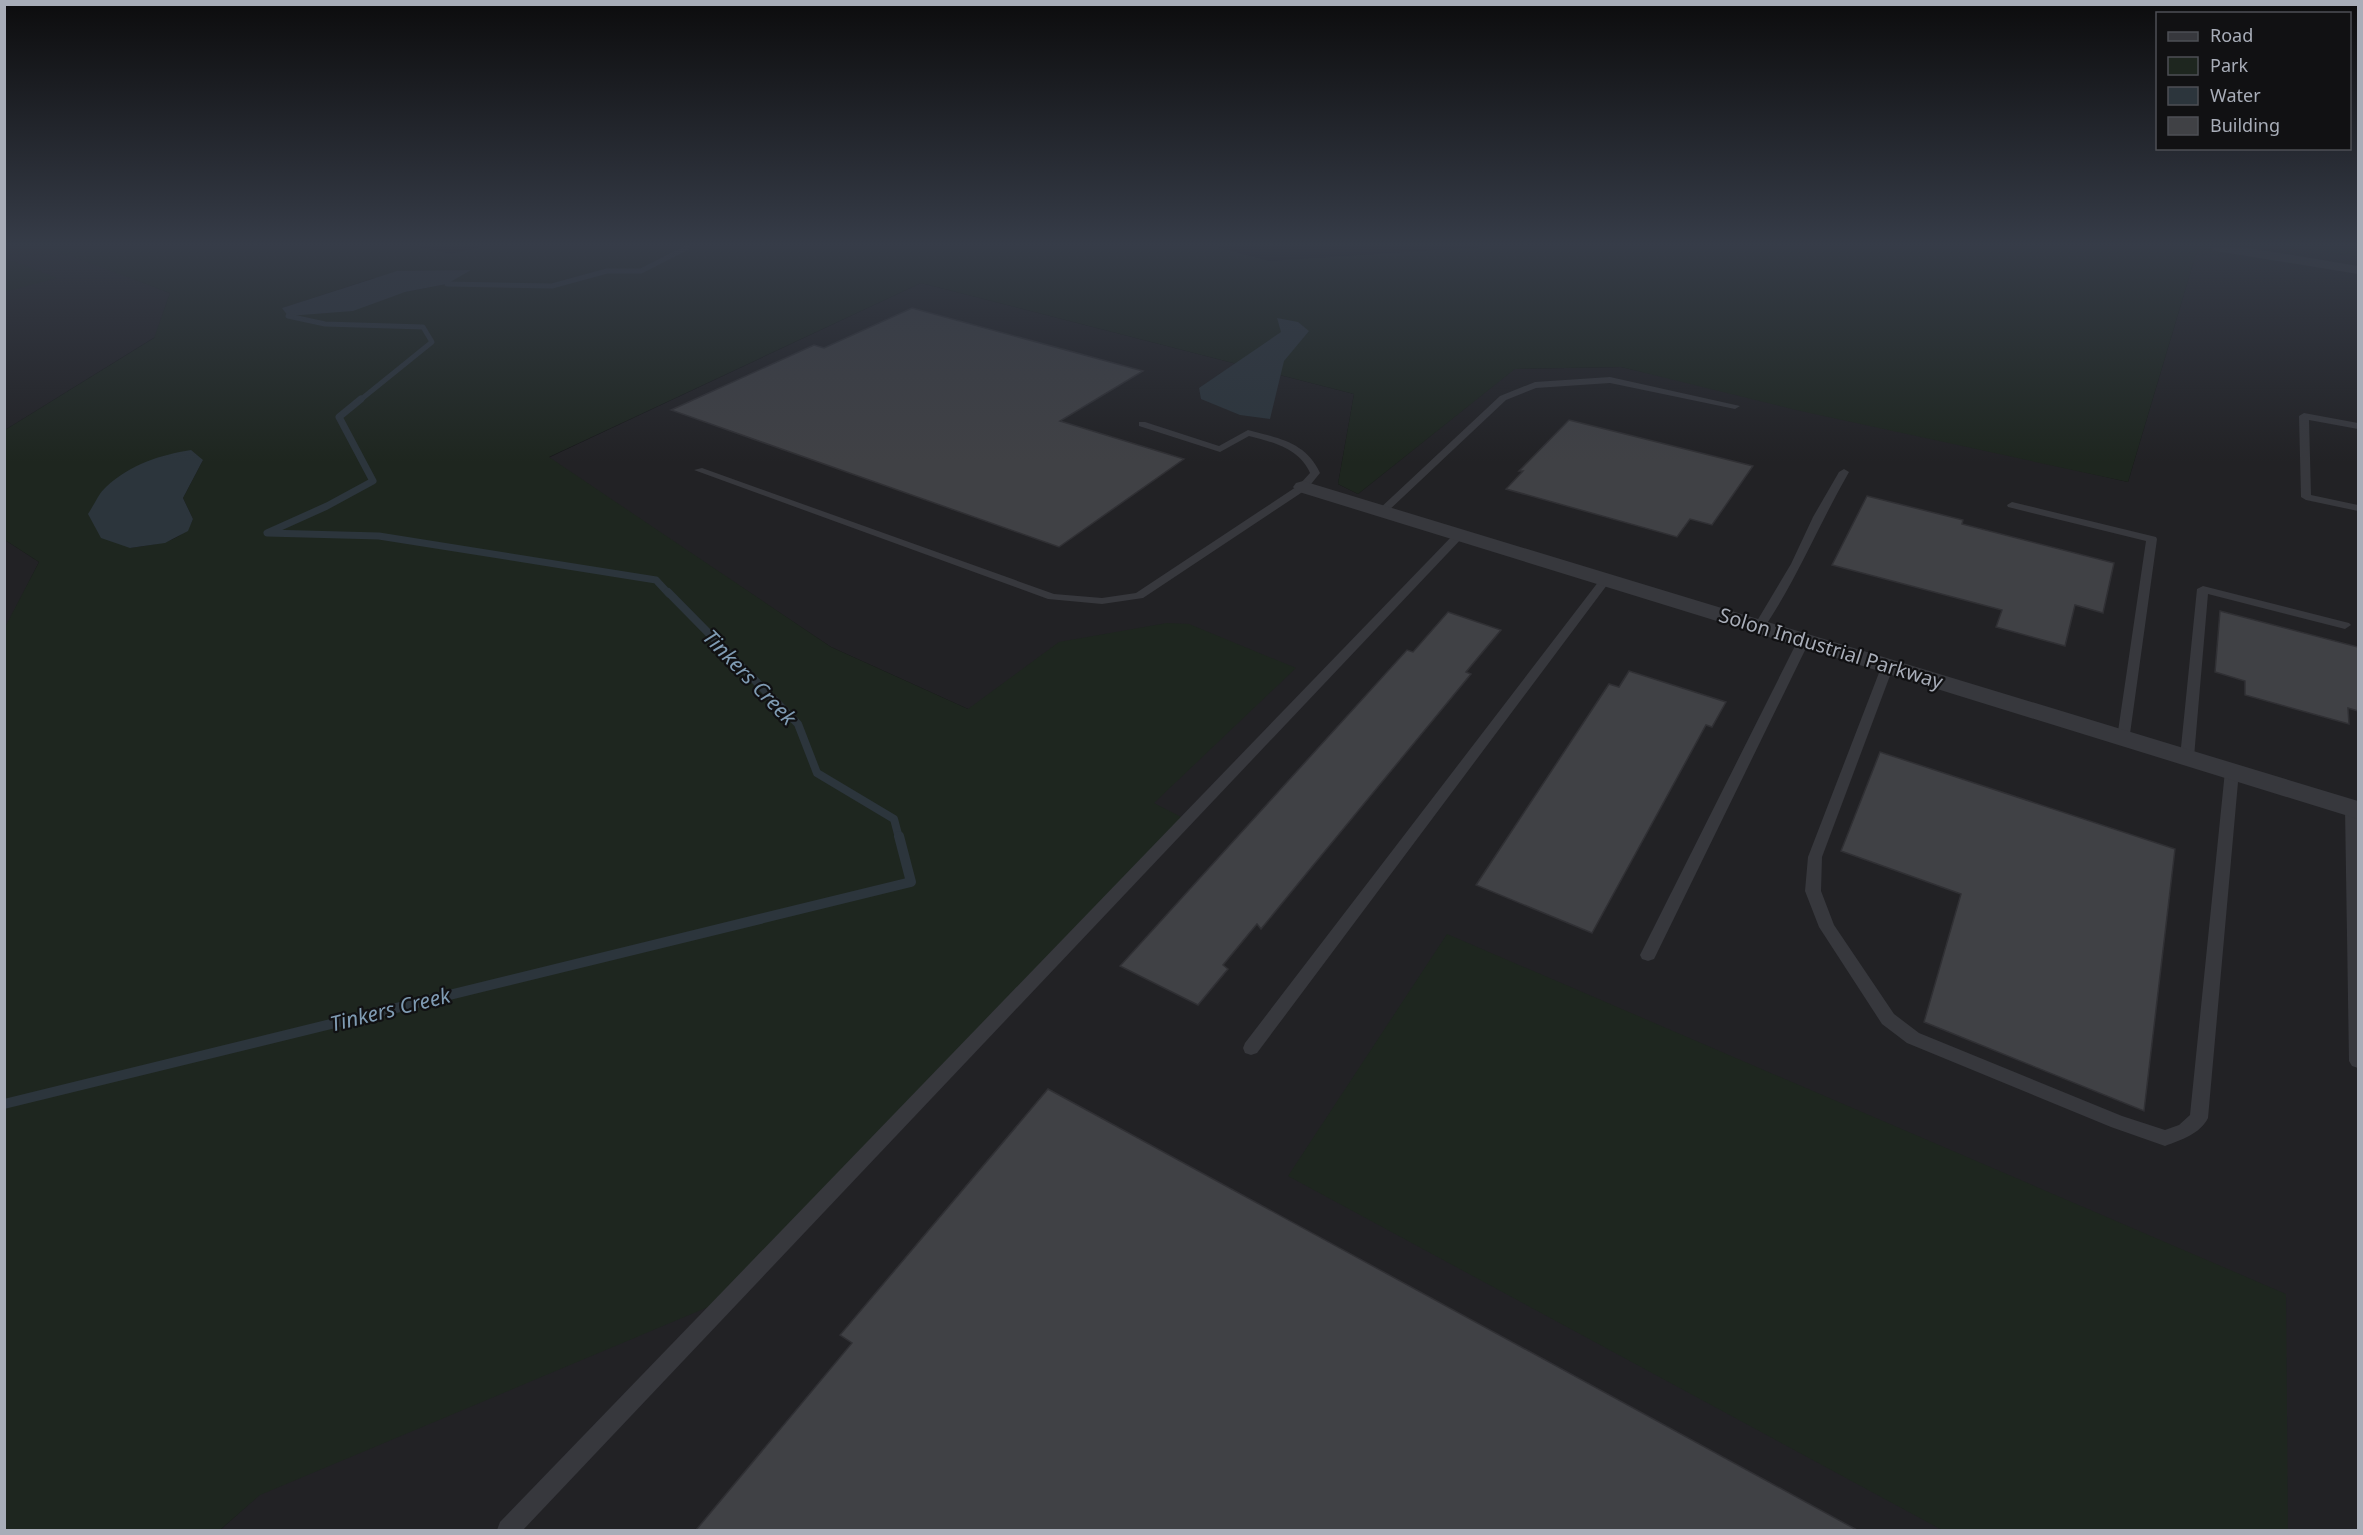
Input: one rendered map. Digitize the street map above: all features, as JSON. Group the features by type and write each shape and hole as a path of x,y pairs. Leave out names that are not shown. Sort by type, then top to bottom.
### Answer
{"street":[{"name":"Solon Industrial Parkway","path":"1303,487 2355,809"}],"lane":[{"path":"1382,511 1503,398 1535,385 1610,380 1735,406"},
{"path":"2358,426 2304,416 2306,497 2358,508"},
{"path":"699,470 1052,597 1102,601 1139,596 1303,487 1315,472 1309,459 1282,442 1248,433 1220,449 1142,424"},
{"path":"1761,626 1797,564 1818,517 1844,472"},
{"path":"2013,505 2152,539 2124,738"},
{"path":"508,1530 1460,534"},
{"path":"1251,1048 1606,579"},
{"path":"2187,757 2203,589 2345,625"},
{"path":"1648,955 1804,640"},
{"path":"1888,665 1815,857 1813,891 1827,927 1888,1019 1913,1038 2117,1122 2165,1138 2185,1130 2199,1119 2232,771"},
{"path":"2355,809 2358,1061"}],"shaded area":[{"path":"5,319 161,319 155,337 5,430"},
{"path":"845,319 1060,319 1354,394 1338,484 1358,494 1514,369 1621,367 2128,482 2177,319 2358,319 2358,1530 220,1530 259,1495 968,709 831,647 548,458"},
{"path":"5,540 39,562 5,629"}],"green space":[{"path":"161,319 845,319 549,457 831,647 968,709 1059,642 1167,623 1189,624 1296,668 1154,803 1187,820 732,1297 260,1495 220,1530 5,1530 4,629 39,562 5,540 5,430 154,338","holes":["203,460 183,498 193,519 182,534 158,544 130,548"]},
{"path":"1060,319 2177,319 2128,482 1796,410 1621,367 1515,369 1358,494 1338,484 1354,394"},
{"path":"1447,934 2286,1294 2288,1530 1942,1530 1288,1176"}],"water":[{"path":"1277,319 1298,322 1309,331 1284,361 1270,419 1240,415 1201,399 1199,388 1281,332"},
{"path":"191,450 203,460 183,498 193,519 188,531 165,543 130,548 101,538 88,514 106,487 125,472 146,462"}],"building":[{"path":"889,319 951,319 1143,371 1060,421 1184,459 1059,547 671,410 814,345 824,348"},
{"path":"1569,420 1753,466 1712,525 1690,519 1677,537 1506,489 1523,471 1519,471"},
{"path":"1867,496 1963,520 1962,524 2114,563 2103,613 2075,605 2065,646 1996,627 2002,610 1832,565"},
{"path":"2220,611 2358,647 2358,711 2348,708 2349,724 2245,695 2245,681 2215,672"},
{"path":"1448,612 1501,630 1466,672 1471,674 1261,929 1257,924 1223,965 1228,969 1198,1005 1120,966 1407,650 1413,652"},
{"path":"1629,671 1726,702 1712,727 1706,725 1592,933 1476,885 1609,684 1619,687"},
{"path":"1880,752 2175,849 2144,1111 1924,1022 1961,894 1841,851"},
{"path":"1048,1089 1857,1530 696,1530 852,1343 840,1335"}],"waterway":[{"name":"Tinkers Creek","path":"300,319 325,324 423,327 432,342 359,401"},
{"name":"Tinkers Creek","path":"361,399 339,417 373,481 327,506 267,533 379,536 656,580 669,594"},
{"name":"Tinkers Creek","path":"668,592 798,724 817,773 894,819 899,838"},
{"name":"Tinkers Creek","path":"4,1104 911,882 899,836"}]}
